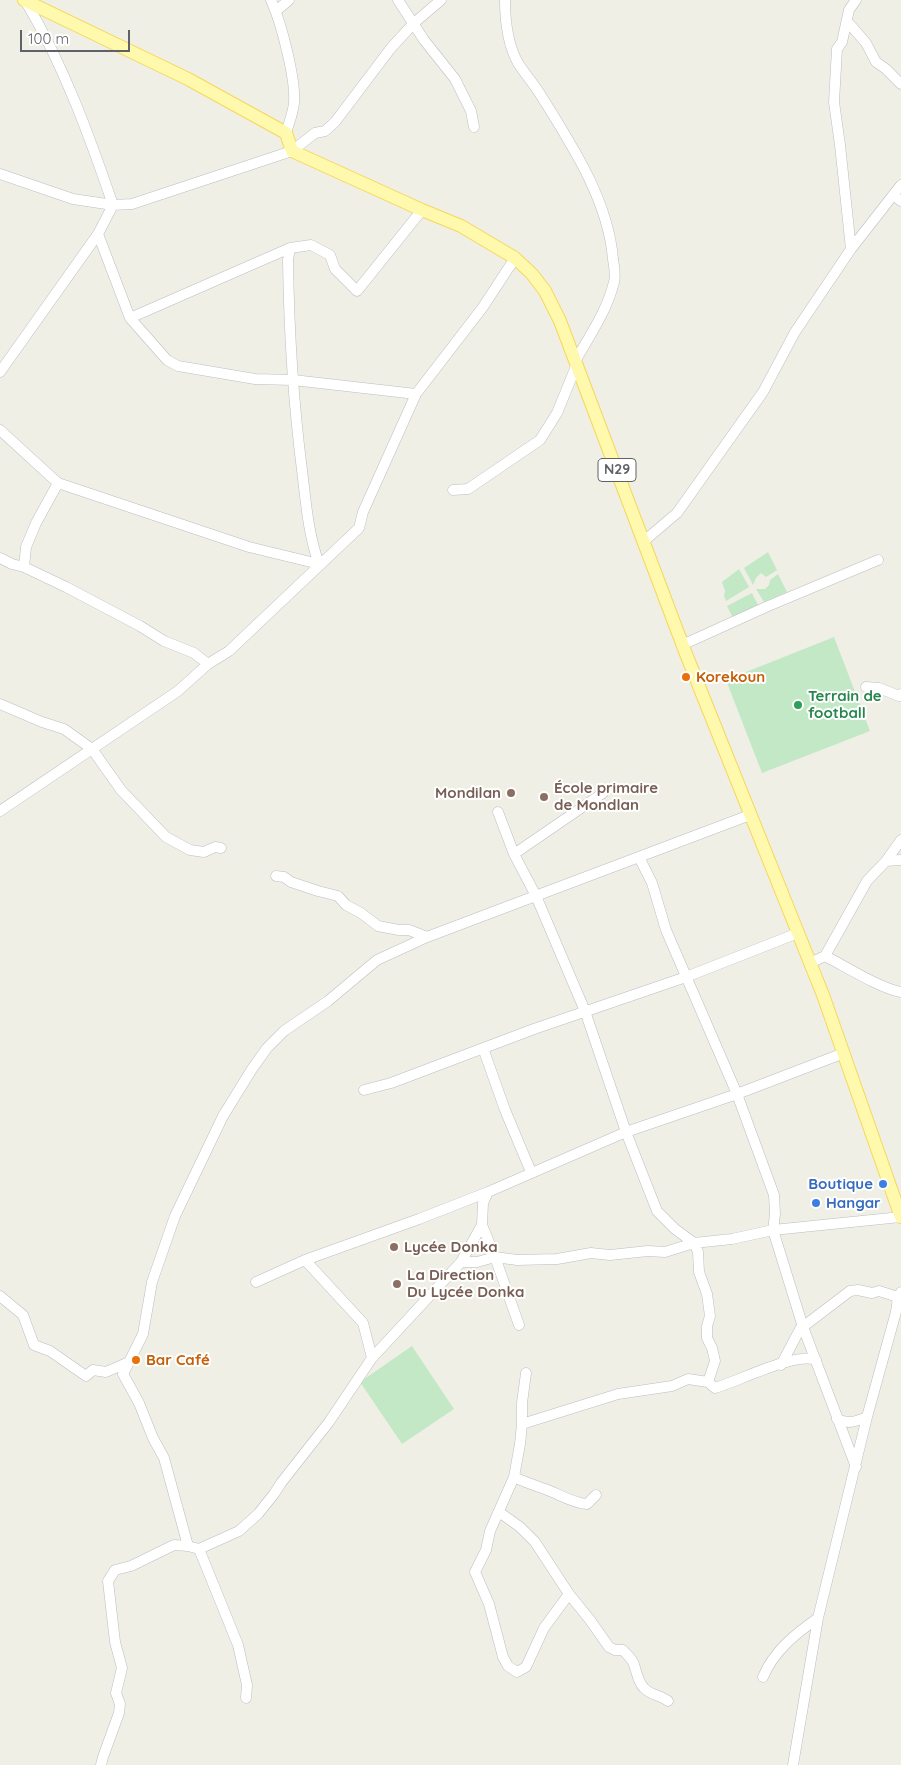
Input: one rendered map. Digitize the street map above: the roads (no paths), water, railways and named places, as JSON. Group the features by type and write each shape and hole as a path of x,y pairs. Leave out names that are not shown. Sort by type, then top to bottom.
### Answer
{"main road":[{"path":"26,1 188,79 286,133 292,151"},
{"name":"N29","path":"292,151 461,226 514,258 532,274 545,291 560,321 682,645 810,963 844,1053 901,1217"}],"street":[{"path":"271,0 276,11 293,81 294,104 286,133"},
{"path":"276,11 289,0"},
{"path":"398,0 424,40 455,79 471,111 474,127"},
{"path":"0,174 73,200 113,205 132,204 292,151 315,133 325,131 336,122 391,48 414,23 442,0"},
{"path":"453,490 468,489 540,440 557,413 576,362 604,313 615,280 612,249 602,208 580,161 539,92 518,62 510,40 505,14 505,0"},
{"path":"850,249 840,145 834,108 836,49 842,42 849,10 856,0"},
{"path":"0,372 98,234 113,205 81,112 26,1"},
{"path":"847,20 866,43 876,62 901,84"},
{"path":"644,541 676,513 763,392 794,332 850,249 897,198 901,185"},
{"path":"130,318 290,248 311,245 330,255 335,269 357,291 422,210"},
{"path":"98,234 130,318 167,360 178,366 255,378 293,380 416,394"},
{"path":"290,248 288,260 290,356 299,451 311,540 319,564"},
{"path":"0,811 178,691 208,664 229,651 358,528 363,512 416,394 483,307 514,258"},
{"path":"0,430 58,483 249,548 319,564"},
{"path":"24,567 26,546 58,483"},
{"path":"0,558 24,567 126,618 164,641 194,653 208,664"},
{"path":"682,645 878,560"},
{"path":"866,687 879,688 900,696 901,694"},
{"path":"0,704 64,729 92,749 121,790 166,837 190,850 204,852 215,847 222,848"},
{"path":"514,854 604,793"},
{"path":"498,812 514,854 536,896 585,1011 626,1132 658,1211 694,1243 698,1252 699,1272 710,1316 707,1326 707,1338 715,1361 708,1382"},
{"path":"246,1698 247,1684 238,1645 194,1547 164,1458 139,1403 123,1374 143,1334 149,1310 152,1282 175,1216 223,1116 252,1069 267,1048 284,1030 328,1000 377,960 428,936 750,815"},
{"path":"810,963 826,956 867,881 886,861 901,840"},
{"path":"639,857 652,882 666,930 736,1094 774,1195 775,1214 773,1230 803,1327 856,1467"},
{"path":"886,861 901,860"},
{"path":"276,876 284,877 292,882 338,896 346,905 361,913 378,926 409,930 428,936"},
{"path":"364,1090 391,1083 585,1011 686,977 798,933"},
{"path":"826,956 887,987 901,992"},
{"path":"483,1048 505,1110 532,1172"},
{"path":"256,1282 305,1260 488,1192 626,1132 736,1094 844,1053"},
{"path":"488,1192 482,1203 482,1225 519,1325"},
{"path":"461,1262 476,1262 495,1257 517,1260 557,1259 591,1253 610,1255 648,1251 665,1252 694,1243 732,1239 773,1230 901,1217"},
{"path":"101,1765 119,1713 120,1704 116,1693 122,1668 115,1642 108,1581 115,1570 131,1566 174,1545 194,1547 239,1531 258,1514 329,1422 372,1358 461,1262 482,1225"},
{"path":"305,1260 364,1322 372,1358"},
{"path":"781,1365 803,1327 850,1291 858,1290 872,1293 879,1291 900,1295 867,1417 818,1618 793,1765"},
{"path":"0,1296 23,1314 34,1345 50,1351 86,1376 93,1370 106,1372 129,1362"},
{"path":"522,1424 618,1394 672,1386 688,1380 708,1382 715,1388 795,1360 810,1358 816,1360"},
{"path":"526,1373 522,1403 522,1424 514,1477 490,1531 486,1550 475,1572 489,1604 502,1657 508,1666 517,1672 526,1667 544,1628 569,1594"},
{"path":"836,1418 844,1422 853,1423 867,1417"},
{"path":"514,1477 577,1503 587,1504 596,1495"},
{"path":"498,1512 520,1527 535,1542 569,1594 610,1647 615,1650 623,1650 632,1662 644,1689 660,1695 668,1701"},
{"path":"763,1678 768,1666 794,1635 818,1618"}],"place":[{"name":"Korekoun","path":"686,677"},
{"name":"Terrain de football","path":"798,705"},
{"name":"Mondilan","path":"511,793"},
{"name":"École primaire de Mondlan","path":"544,797"},
{"name":"Boutique","path":"883,1184"},
{"name":"Hangar","path":"816,1203"},
{"name":"Lycée Donka","path":"394,1247"},
{"name":"La Direction Du Lycée Donka","path":"397,1284"},
{"name":"Bar Café","path":"136,1360"}]}
